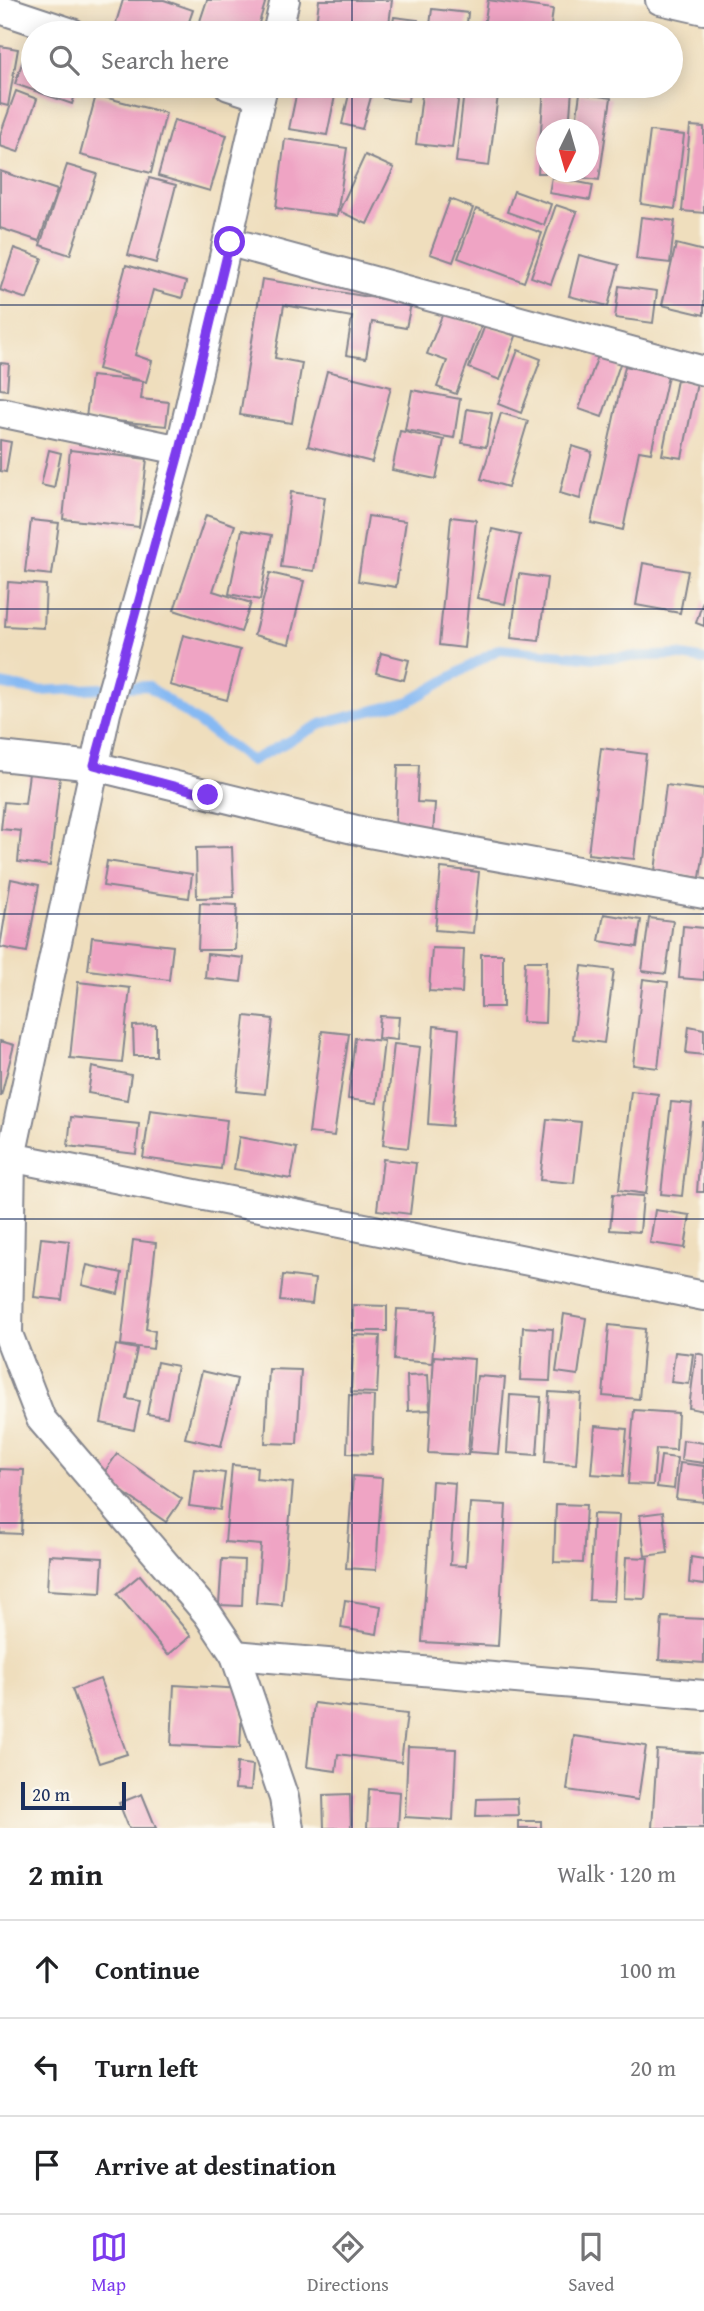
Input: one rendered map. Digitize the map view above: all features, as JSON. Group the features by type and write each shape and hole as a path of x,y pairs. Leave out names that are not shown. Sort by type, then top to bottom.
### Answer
{"street":[{"path":"280,21 285,0"},
{"path":"660,0 704,10"},
{"path":"0,9 36,21"},
{"path":"261,98 230,242 180,450 106,713 5,1156 8,1334 41,1419 207,1613 235,1655 284,1798 289,1828"},
{"path":"230,242 704,371"},
{"path":"0,412 180,450"},
{"path":"0,756 94,765 369,834 704,894"},
{"path":"5,1156 704,1296"},
{"path":"235,1655 704,1695"}],"building":[{"path":"123,0 164,0 193,10 189,21 116,21"},
{"path":"207,0 266,0 260,21 200,21"},
{"path":"319,0 392,0 389,21 316,21"},
{"path":"488,0 553,9 552,21 485,21"},
{"path":"432,9 468,13 467,21 430,21"},
{"path":"394,17 418,20 418,21 393,21"},
{"path":"0,46 18,49 8,106 0,104"},
{"path":"21,66 21,86 15,84"},
{"path":"16,91 21,93 21,98 37,99 18,152 0,146 0,135"},
{"path":"55,98 74,98 72,104"},
{"path":"95,98 108,98 166,113 151,173 80,155"},
{"path":"295,98 335,98 327,135 289,129"},
{"path":"348,98 371,98 362,129 342,124"},
{"path":"383,98 408,98 408,101"},
{"path":"422,98 458,98 452,148 416,144"},
{"path":"463,98 498,98 489,166 456,162"},
{"path":"543,98 571,98 570,119 542,119"},
{"path":"579,98 611,98 599,180 599,119 576,119"},
{"path":"174,120 227,135 210,191 158,176"},
{"path":"690,126 704,127 704,213 682,211"},
{"path":"650,131 684,135 675,209 641,204"},
{"path":"285,139 347,148 337,216 276,208"},
{"path":"365,155 394,168 367,224 339,211"},
{"path":"67,165 97,174 70,255 40,245"},
{"path":"0,171 57,190 39,241 0,228"},
{"path":"149,178 176,185 156,263 128,255"},
{"path":"551,182 593,185 590,200 549,193"},
{"path":"514,191 551,204 544,225 507,212"},
{"path":"450,199 473,208 453,262 430,254"},
{"path":"556,205 577,212 551,284 531,277"},
{"path":"476,209 542,233 524,282 458,258"},
{"path":"641,217 675,221 670,263 636,259"},
{"path":"676,244 704,251 704,315 662,305"},
{"path":"14,248 42,258 27,299 0,290"},
{"path":"579,255 619,265 608,306 569,296"},
{"path":"126,265 186,282 182,298 153,290 135,355 152,361 146,382 98,369"},
{"path":"262,279 411,304 406,328 372,322 366,358 346,355 352,317 284,305 275,358 302,363 292,423 240,415"},
{"path":"619,286 657,291 653,323 615,318"},
{"path":"443,313 481,327 456,394 437,387 447,361 427,354"},
{"path":"485,325 516,336 500,380 469,368"},
{"path":"518,350 541,359 521,413 498,404"},
{"path":"599,353 621,361 602,417 579,409"},
{"path":"0,363 9,364 7,390 0,389"},
{"path":"625,366 668,376 651,453 639,451 623,530 591,523"},
{"path":"327,371 391,387 372,462 308,446"},
{"path":"91,376 143,381 141,399 169,402 166,426 86,418"},
{"path":"677,380 697,383 682,458 662,455"},
{"path":"412,390 460,399 454,438 405,430"},
{"path":"467,409 492,413 486,447 462,443"},
{"path":"501,413 528,421 508,487 481,479"},
{"path":"400,431 444,440 436,479 392,470"},
{"path":"0,440 11,442 6,472 0,471"},
{"path":"572,446 592,452 580,499 560,493"},
{"path":"49,450 61,453 54,488 41,485"},
{"path":"70,450 147,459 139,527 63,519"},
{"path":"291,492 325,497 314,571 281,567"},
{"path":"206,515 235,525 213,591 251,603 241,632 174,610"},
{"path":"368,516 406,521 396,587 358,581"},
{"path":"451,517 476,520 464,648 439,645"},
{"path":"31,520 59,523 52,575 25,572"},
{"path":"492,529 520,535 505,604 477,598"},
{"path":"242,530 272,535 260,600 229,594"},
{"path":"643,563 688,571 680,613 636,605"},
{"path":"270,573 304,581 289,644 254,635"},
{"path":"519,574 547,578 539,641 511,638"},
{"path":"8,582 46,585 44,628 5,626"},
{"path":"704,601 704,626 696,623"},
{"path":"183,635 240,650 227,700 170,685"},
{"path":"381,653 409,660 404,680 376,673"},
{"path":"601,748 646,754 634,859 588,854"},
{"path":"398,765 419,765 417,802 435,803 433,836 395,833"},
{"path":"29,773 60,777 50,866 18,862 21,831 1,829 4,802 25,804"},
{"path":"666,785 704,790 704,851 700,878 655,871"},
{"path":"232,847 234,897 197,898 196,848"},
{"path":"107,861 192,874 189,898 103,886"},
{"path":"441,868 479,872 473,933 435,930"},
{"path":"11,879 39,885 27,952 0,947"},
{"path":"200,903 237,905 235,950 198,950"},
{"path":"604,914 641,920 637,947 599,941"},
{"path":"649,918 673,921 666,974 642,971"},
{"path":"683,926 704,928 704,980 679,978"},
{"path":"92,937 173,946 169,980 88,970"},
{"path":"432,948 464,949 462,993 429,991"},
{"path":"207,954 244,958 241,982 205,978"},
{"path":"481,954 503,954 503,1007 481,1007"},
{"path":"525,961 547,961 545,1023 522,1022"},
{"path":"582,966 614,970 604,1043 573,1039"},
{"path":"643,979 668,982 658,1068 633,1065"},
{"path":"78,982 130,988 122,1063 70,1058"},
{"path":"245,1016 273,1019 265,1094 237,1091"},
{"path":"380,1016 399,1017 397,1040 378,1038"},
{"path":"156,1025 156,1056 134,1056 133,1026"},
{"path":"434,1026 459,1029 452,1126 428,1124"},
{"path":"689,1026 704,1029 704,1055 686,1053"},
{"path":"322,1031 349,1034 334,1136 309,1133"},
{"path":"355,1038 384,1041 377,1103 348,1099"},
{"path":"0,1041 14,1045 1,1096 0,1096"},
{"path":"394,1044 420,1047 408,1148 383,1145"},
{"path":"92,1067 131,1075 127,1100 88,1093"},
{"path":"631,1091 658,1094 646,1194 619,1190"},
{"path":"671,1102 692,1104 682,1196 661,1194"},
{"path":"150,1110 227,1120 221,1169 143,1158"},
{"path":"71,1117 139,1124 136,1154 68,1146"},
{"path":"547,1119 581,1122 574,1183 540,1180"},
{"path":"702,1122 704,1192 697,1192"},
{"path":"239,1137 297,1148 291,1179 234,1169"},
{"path":"383,1159 416,1163 410,1214 377,1210"},
{"path":"613,1194 643,1196 640,1232 610,1230"},
{"path":"655,1210 690,1215 685,1248 650,1243"},
{"path":"41,1238 69,1241 62,1300 34,1297"},
{"path":"133,1240 156,1243 146,1329 155,1331 153,1349 121,1345"},
{"path":"87,1265 122,1273 118,1294 82,1285"},
{"path":"283,1275 315,1279 312,1304 280,1301"},
{"path":"353,1305 387,1306 387,1331 353,1331"},
{"path":"397,1309 436,1311 432,1363 394,1360"},
{"path":"564,1314 586,1318 578,1375 556,1372"},
{"path":"609,1325 645,1329 639,1399 603,1396"},
{"path":"523,1327 553,1329 550,1381 520,1380"},
{"path":"354,1335 380,1336 377,1393 351,1392"},
{"path":"116,1345 137,1349 127,1399 140,1401 134,1430 101,1423"},
{"path":"675,1352 693,1354 689,1384 671,1382"},
{"path":"696,1353 704,1355 704,1411 689,1408"},
{"path":"434,1356 474,1359 468,1455 428,1453"},
{"path":"157,1362 177,1366 167,1417 147,1414"},
{"path":"269,1369 301,1370 297,1444 265,1443"},
{"path":"202,1371 237,1379 221,1446 185,1438"},
{"path":"428,1375 430,1410 408,1411 407,1376"},
{"path":"477,1376 505,1378 498,1454 470,1452"},
{"path":"549,1392 581,1394 576,1464 545,1462"},
{"path":"349,1395 374,1396 372,1454 347,1453"},
{"path":"510,1395 541,1397 537,1455 507,1453"},
{"path":"634,1410 678,1413 676,1450 656,1449 653,1485 628,1484"},
{"path":"595,1426 627,1429 623,1476 591,1474"},
{"path":"683,1440 704,1443 704,1463 681,1460"},
{"path":"117,1454 182,1499 166,1522 101,1477"},
{"path":"661,1456 677,1458 674,1489 657,1487"},
{"path":"680,1463 704,1466 704,1502 676,1499"},
{"path":"232,1465 257,1467 256,1479 293,1483 282,1605 256,1603 261,1545 225,1542"},
{"path":"0,1469 24,1470 21,1534 0,1533"},
{"path":"194,1469 225,1473 220,1510 189,1506"},
{"path":"353,1476 382,1478 376,1570 346,1568"},
{"path":"432,1481 455,1483 450,1565 466,1566 470,1503 506,1505 498,1646 422,1642"},
{"path":"556,1504 586,1505 583,1563 554,1562"},
{"path":"663,1512 668,1553 645,1556 640,1515"},
{"path":"593,1514 619,1515 614,1601 589,1600"},
{"path":"49,1555 103,1558 101,1593 47,1590"},
{"path":"626,1557 648,1558 645,1599 624,1598"},
{"path":"691,1557 704,1559 704,1585 689,1583"},
{"path":"222,1559 244,1560 242,1606 219,1605"},
{"path":"140,1575 191,1636 168,1655 117,1594"},
{"path":"345,1600 381,1606 377,1634 341,1628"},
{"path":"662,1617 704,1619 704,1663 659,1660"},
{"path":"100,1679 127,1754 99,1763 72,1689"},
{"path":"174,1685 243,1689 240,1748 171,1745"},
{"path":"314,1703 407,1714 401,1762 338,1754 336,1771 307,1767"},
{"path":"574,1736 646,1746 638,1800 567,1790"},
{"path":"408,1747 456,1749 453,1820 405,1817"},
{"path":"657,1750 704,1753 704,1828 652,1828"},
{"path":"237,1763 253,1765 251,1790 235,1789"},
{"path":"369,1789 400,1792 398,1828 367,1828"},
{"path":"142,1794 156,1828 129,1828 119,1803"},
{"path":"350,1794 351,1828 324,1828 323,1795"},
{"path":"517,1798 518,1815 476,1816 477,1799"},
{"path":"518,1821 541,1821 541,1828 518,1828"}],"waterway":[{"path":"0,684 38,691 148,686 251,761 323,723 410,701 499,649 597,658 677,655 704,660"}],"route":[{"path":"208,795 94,765 117,670 180,450 230,242"}]}
